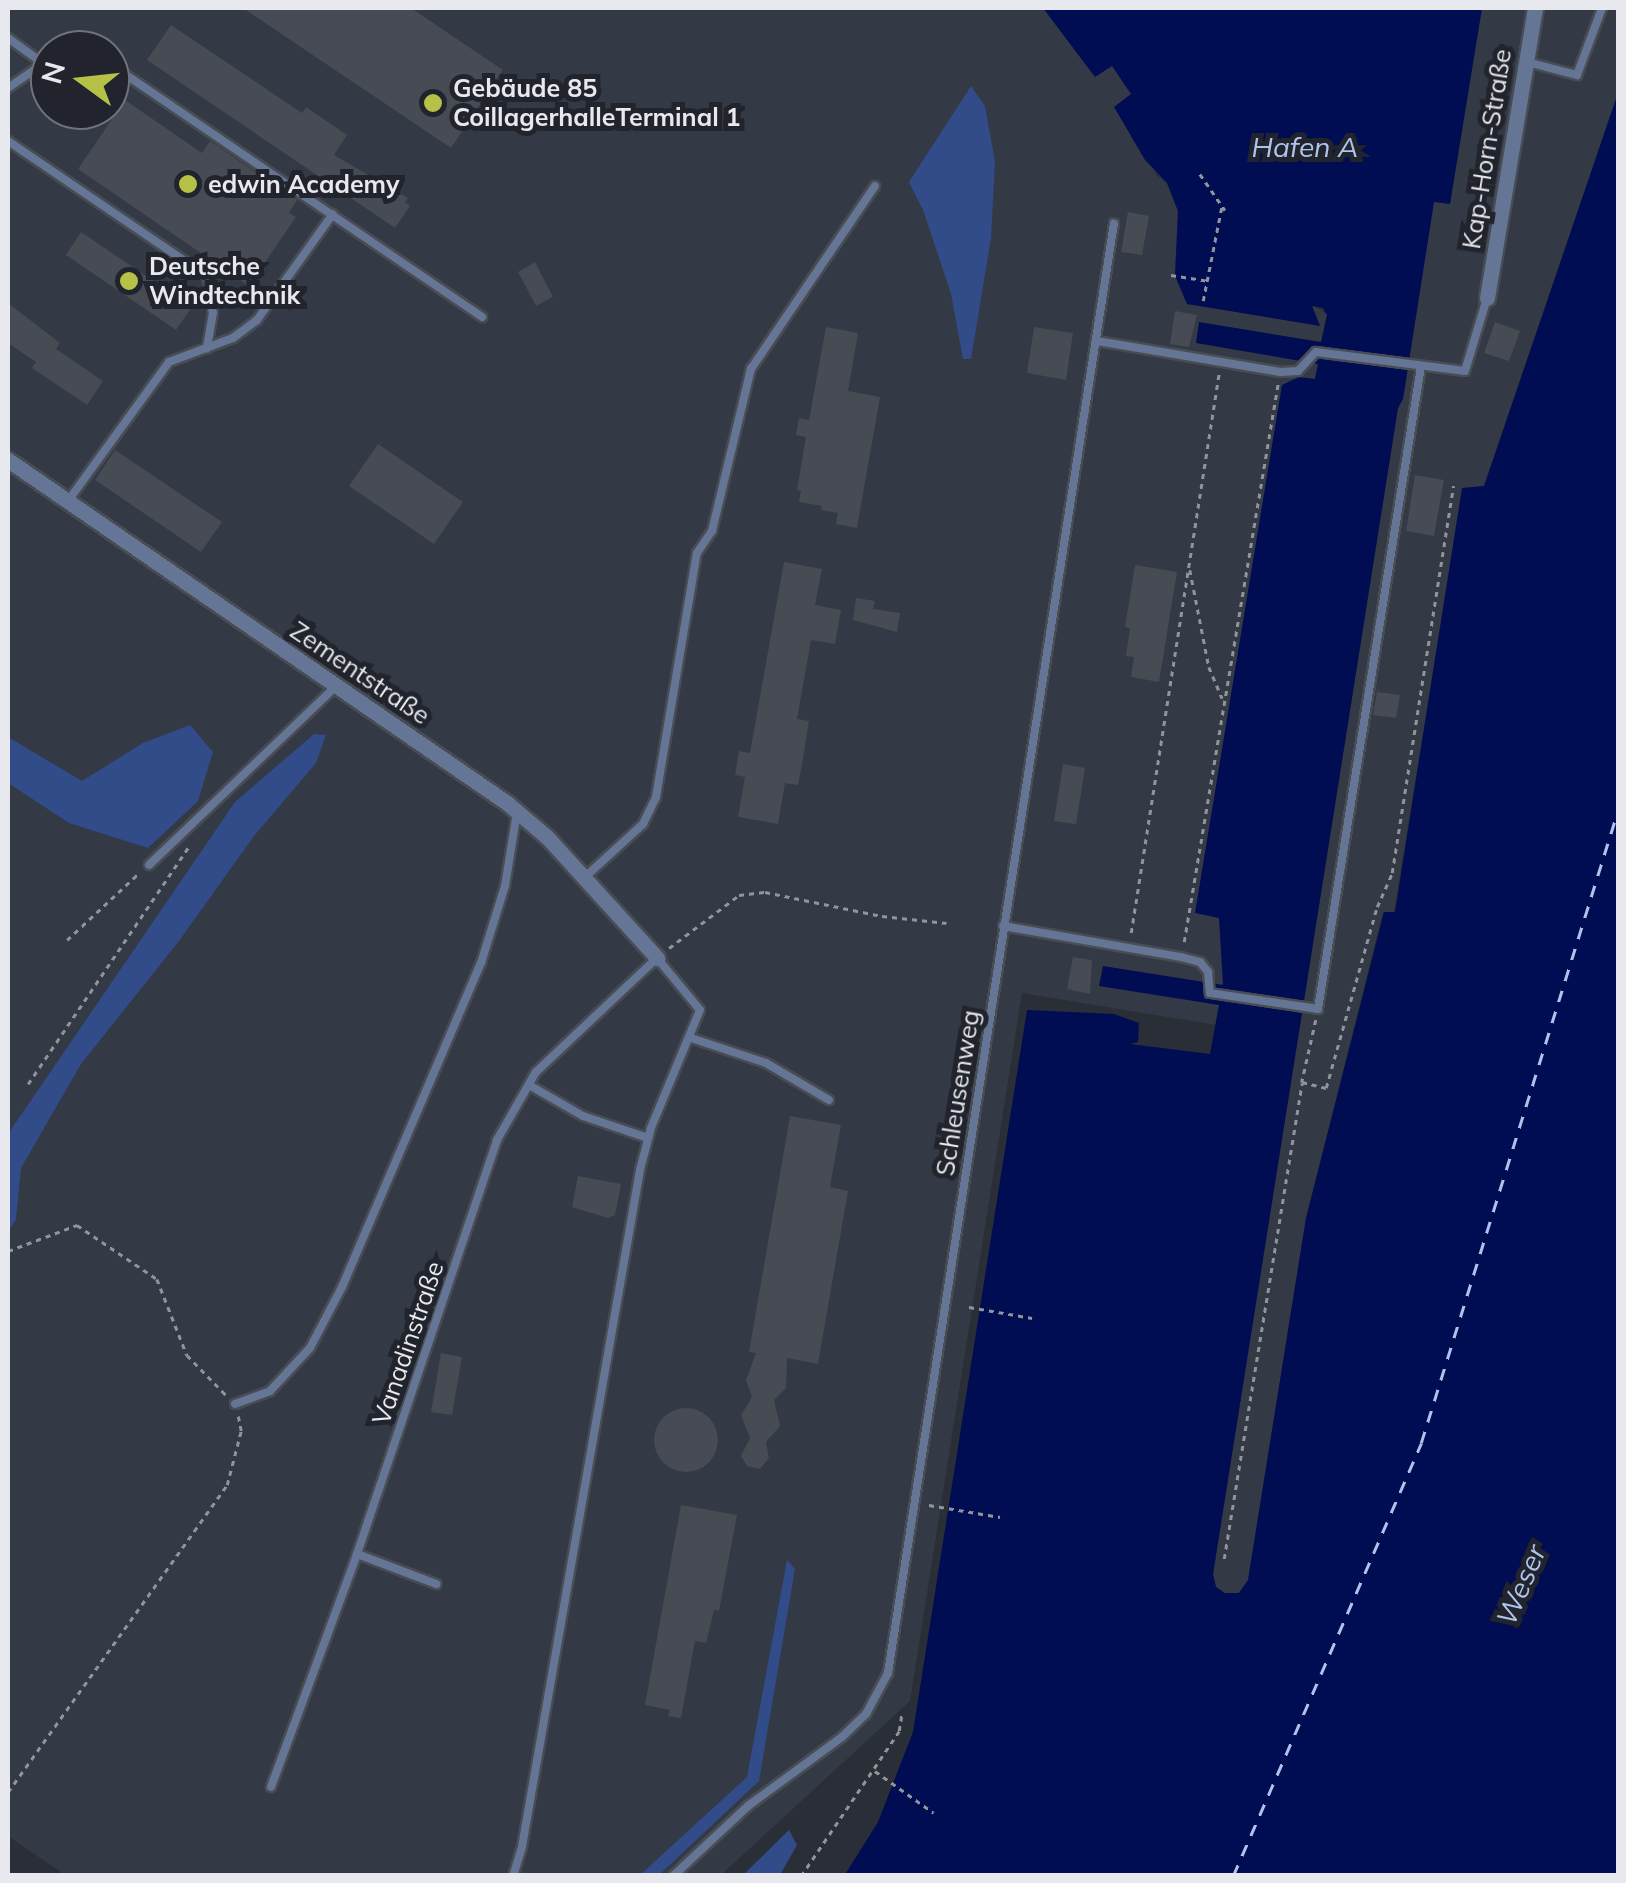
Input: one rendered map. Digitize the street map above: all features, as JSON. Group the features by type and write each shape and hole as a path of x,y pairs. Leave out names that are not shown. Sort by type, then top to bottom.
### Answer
{"street":[{"name":"Kap-Horn-Straße","path":"1488,298 1535,8"},
{"name":"Zementstraße","path":"8,460 517,812 657,958"}],"lane":[{"path":"1527,62 1577,75 1602,8"},
{"path":"8,38 30,51"},
{"path":"8,88 30,72"},
{"path":"130,77 482,317"},
{"path":"8,141 207,276 212,313 207,348"},
{"path":"584,878 643,824 656,797 697,554 712,531 751,368 874,186"},
{"path":"68,501 169,362 234,338 257,320 333,214"},
{"name":"Schleusenweg","path":"673,1876 748,1806 842,1737 866,1714 888,1673 1114,224"},
{"path":"1097,340 1280,372 1298,371 1316,352 1466,371 1488,298"},
{"path":"1003,926 1200,962 1210,982 1210,993 1318,1009 1421,367"},
{"path":"149,865 336,687"},
{"path":"235,1404 270,1391 310,1348 342,1286 481,963 505,886 517,812"},
{"path":"513,1876 526,1828 648,1138 700,1010 657,958"},
{"name":"Vanadinstraße","path":"270,1787 357,1554 497,1140 536,1072 657,958"},
{"path":"691,1038 766,1063 828,1100"},
{"path":"529,1085 583,1116 648,1138"},
{"path":"357,1554 436,1584"}],"path":[{"path":"1200,174 1223,208 1203,301"},
{"path":"1170,274 1208,281"},
{"path":"1129,947 1221,362"},
{"path":"1181,957 1280,372"},
{"path":"1302,1082 1326,1088 1377,906 1392,874 1453,486"},
{"path":"1190,569 1209,667 1224,700"},
{"path":"28,1084 190,844"},
{"path":"67,940 149,865"},
{"path":"657,958 714,910 739,895 765,892 882,916 946,923"},
{"path":"1224,1559 1302,1082 1318,1009"},
{"path":"8,1250 77,1226 157,1279 187,1356 235,1404 241,1431 226,1485 8,1792"},
{"path":"970,1307 1032,1318"},
{"path":"929,1505 1000,1517"},
{"path":"802,1876 899,1731 902,1712"},
{"path":"874,1770 934,1814"}],"shaded area":[{"path":"8,8 1043,8 1095,76 1112,65 1131,94 1156,175 1167,183 1178,211 1175,276 1317,318 1312,305 1327,314 1315,379 1282,385 1196,912 1219,917 1225,970 1216,1025 1022,993 910,1701 721,1875 65,1875 8,1836"},
{"path":"1482,8 1618,8 1618,93 1484,486 1463,488 1394,912 1383,912 1306,1218 1248,1580 1239,1593 1225,1593 1216,1587 1213,1574 1398,408 1403,399 1434,201 1450,203"},
{"path":"971,86 985,106 995,162 991,238 971,359 963,359 951,294 923,210 909,182"},
{"path":"190,725 213,752 198,801 148,848 69,823 8,783 8,737 82,781 143,743"},
{"path":"314,734 326,735 316,763 254,836 179,941 81,1064 21,1168 16,1219 8,1232 8,1134 235,802"},
{"path":"787,1560 795,1569 759,1781 659,1875 640,1875 747,1777"},
{"path":"789,1830 797,1845 780,1875 743,1875"}],"water":[{"path":"1043,8 1482,8 1450,204 1434,202 1403,399 1398,408 1213,1574 1216,1587 1225,1593 1239,1593 1248,1580 1306,1218 1384,912 1395,912 1462,488 1484,486 1618,93 1618,1875 844,1876 878,1822 913,1732 1027,1010 1114,1014 1139,1023 1138,1042 1130,1044 1210,1054 1219,1005 1099,986 1103,966 1223,985 1219,918 1195,913 1282,385 1299,377 1315,379 1318,364 1196,343 1199,322 1321,342 1327,315 1323,308 1312,306 1320,326 1187,304 1175,276 1178,211 1167,183 1145,160 1114,107 1131,94 1112,66 1095,77"}],"building":[{"name":"Gebäude 85 CoillagerhalleTerminal 1","path":"243,8 411,8 503,70 451,148"},
{"path":"171,25 302,113 306,107 347,135 334,155 408,198 405,202 410,206 395,228 147,60"},
{"name":"edwin Academy","path":"130,103 202,153 210,141 297,200 289,213 296,217 249,286 78,169 105,130 130,130"},
{"path":"1128,212 1149,216 1142,255 1121,252"},
{"name":"Deutsche Windtechnik","path":"81,232 192,307 176,330 66,255"},
{"path":"535,262 553,297 536,306 518,272"},
{"path":"8,303 60,343 56,349 103,381 87,405 32,368 36,362 8,343"},
{"path":"1175,311 1197,315 1189,347 1170,344"},
{"path":"1495,322 1520,331 1509,361 1484,353"},
{"path":"826,327 858,333 848,391 880,397 857,528 836,524 838,513 799,502 801,491 797,490 806,437 796,435 799,418 809,420"},
{"path":"1034,327 1073,333 1066,380 1027,373"},
{"path":"378,444 463,502 434,544 349,486"},
{"path":"115,450 222,522 201,552 95,480"},
{"path":"1415,475 1444,480 1434,536 1406,531"},
{"path":"784,562 822,569 815,605 841,610 835,644 811,640 797,719 809,721 802,764 798,785 785,783 778,824 738,817 745,777 735,775 739,751 750,753"},
{"path":"1135,565 1177,572 1159,682 1131,677 1134,657 1126,656 1130,628 1125,627"},
{"path":"856,598 875,601 873,609 900,613 897,632 853,620"},
{"path":"1377,692 1400,695 1396,718 1373,715"},
{"path":"1063,764 1085,768 1076,824 1054,821"},
{"path":"1073,957 1092,960 1090,994 1067,989"},
{"path":"790,1116 841,1125 830,1187 848,1191 818,1364 787,1358 786,1388 774,1400 780,1426 766,1442 769,1458 760,1469 747,1466 741,1456 750,1438 741,1415 752,1397 746,1380 756,1353 749,1352"},
{"path":"578,1176 621,1184 615,1215 608,1218 572,1207"},
{"path":"441,1353 462,1357 452,1415 431,1412"},
{"path":"686,1408 709,1417 718,1440 709,1463 686,1472 663,1463 654,1440 663,1417"},
{"path":"681,1505 737,1515 719,1611 714,1610 706,1643 695,1641 681,1718 668,1716 670,1710 645,1705"}],"ferry route":[{"path":"1233,1876 1421,1443 1618,810"}],"place":[{"name":"Gebäude 85 CoillagerhalleTerminal 1","path":"433,103"},
{"name":"edwin Academy","path":"188,184"},
{"name":"Deutsche Windtechnik","path":"129,281"}],"water label":[{"name":"Hafen A","path":"1305,147"},
{"name":"Weser","path":"1521,1585"}]}
